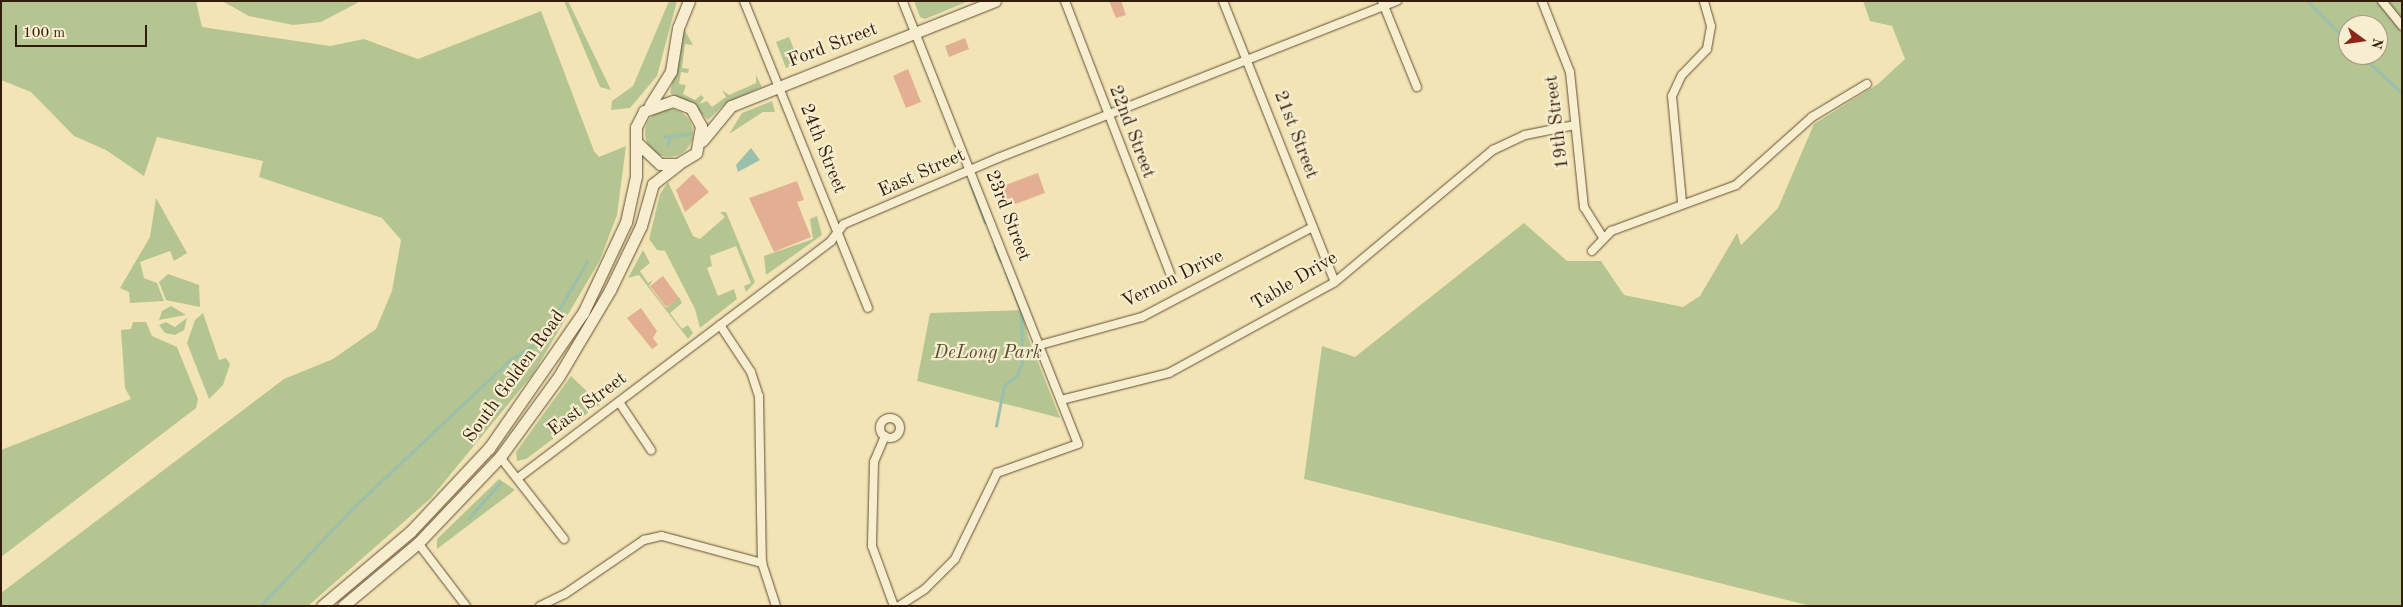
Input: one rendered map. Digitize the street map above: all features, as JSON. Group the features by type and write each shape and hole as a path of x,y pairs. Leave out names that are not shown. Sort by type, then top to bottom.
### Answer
{"main road":[{"path":"650,105 673,100 690,108 701,126 700,145 691,159 678,164 660,164 636,142 638,120 650,105 671,71 678,28 688,1"},
{"name":"Ford Street","path":"700,145 731,106 779,84 916,33 995,1"},
{"name":"South Golden Road","path":"322,606 411,531 489,448 546,368 604,275 633,197 636,142"},
{"name":"South Golden Road","path":"343,606 418,544 500,457 558,376 603,303 641,226 653,184 678,164"},
{"path":"489,448 500,457"},
{"path":"411,531 418,544"}],"street":[{"name":"24th Street","path":"744,1 868,308"},
{"name":"23rd Street","path":"899,606 925,589 955,559 997,473 1078,444 972,170 903,1"},
{"name":"22nd Street","path":"1064,1 1170,273"},
{"name":"21st Street","path":"1224,1 1335,282"},
{"name":"East Street","path":"518,478 720,325 844,224 972,170 1249,61 1383,4 1397,1"},
{"name":"19th Street","path":"1542,1 1570,72 1584,207 1603,238"},
{"path":"1682,202 1672,96 1682,75 1707,49 1711,26 1704,1"},
{"path":"2382,1 2402,26"},
{"path":"1383,4 1417,87"},
{"path":"1592,250 1603,238 1682,202 1706,200 1736,185 1812,117 1867,84"},
{"name":"Table Drive","path":"1061,400 1170,373 1335,282 1493,150 1525,135 1575,125"},
{"name":"Vernon Drive","path":"1040,345 1142,317 1313,227"},
{"path":"720,325 751,372 759,396 762,563 776,606"},
{"path":"619,402 651,450"},
{"path":"884,436 874,462 872,546 894,606"},
{"path":"500,457 564,539"},
{"path":"540,606 644,540 662,536 762,563"},
{"path":"418,544 466,606"}],"green space":[{"path":"1,1 196,1 202,27 330,46 364,39 418,59 541,11 594,151 599,157 626,146 617,215 600,260 533,374 431,498 308,606 1,606 1,593 284,379 333,359 376,329 392,291 401,240 382,218 259,177 263,161 157,137 144,176 106,150 74,136 31,92 1,80"},
{"path":"222,1 361,1 321,22 293,25 249,16"},
{"path":"564,1 568,1 611,90 600,87"},
{"path":"669,1 677,1 657,76 630,108 611,110 612,101 633,86"},
{"path":"914,1 969,1 925,19 920,17"},
{"path":"1863,1 2402,1 2402,606 1811,606 1304,479 1322,346 1355,357 1524,223 1567,261 1601,261 1624,295 1683,307 1700,296 1737,233 1741,245 1778,208 1814,124 1878,84 1905,59 1892,26 1870,21"},
{"path":"684,29 693,45 685,44 682,68 689,69 688,73 681,72 679,84 686,85 683,94 695,100 701,95 704,98 699,104 707,101 712,107 726,97 722,90 729,95 756,83 756,75 762,87 726,103 708,120 692,104 670,93"},
{"path":"789,37 799,62 786,68 776,42"},
{"path":"772,101 775,112 763,112 729,134 742,113"},
{"path":"664,109 674,109 686,116 693,128 693,138 686,150 674,157 664,157 656,153 649,146 645,138 645,128 649,120 656,113"},
{"path":"668,182 693,236 700,239 725,217 720,212 726,212 755,282 746,292 744,286 751,283 736,246 710,256 712,266 707,268 718,296 734,289 737,299 700,328 695,309 665,251 657,250 649,239 660,194"},
{"path":"156,198 187,253 174,261 170,251 140,262 144,278 157,283 164,301 130,303 129,292 120,288 150,237"},
{"path":"817,216 822,235 766,275 764,256 813,239 810,219"},
{"path":"643,250 650,263 640,271 648,283 653,280 649,286 666,308 679,297 682,303 670,313 682,329 688,325 693,333 688,339 639,275 628,278"},
{"path":"168,274 199,285 200,307 166,300 159,282"},
{"path":"171,306 186,315 159,320 162,311"},
{"name":"DeLong Park","path":"1022,310 1028,337 1060,418 917,381 930,313"},
{"path":"203,313 219,360 226,358 230,364 223,385 209,399 187,343 195,320"},
{"path":"187,318 184,330 175,335 165,333 159,325 166,322 175,327"},
{"path":"133,322 146,322 152,336 177,347 198,399 196,408 1,557 1,450 131,399 125,388 121,330 131,329"},
{"path":"571,376 600,404 526,459 517,461 516,452"},
{"path":"499,479 515,490 437,549 437,539"}],"shaded area":[{"path":"751,148 760,160 738,172 736,165"}],"building":[{"path":"1109,1 1121,1 1126,15 1116,18"},
{"path":"965,38 969,49 949,57 945,46"},
{"path":"908,69 921,102 906,108 893,76"},
{"path":"1038,173 1045,193 1007,207 1000,187"},
{"path":"693,174 709,192 685,212 676,190"},
{"path":"797,181 804,200 797,202 811,237 774,252 749,198"},
{"path":"663,276 679,298 666,307 650,286"},
{"path":"641,308 657,331 653,338 658,345 652,349 627,318"}],"waterway":[{"path":"2308,1 2338,32"},
{"path":"2372,65 2402,93"},
{"path":"664,137 689,134"},
{"path":"668,144 670,138"},
{"path":"970,182 985,222"},
{"path":"995,246 1001,261"},
{"path":"260,606 356,505 510,360 541,341 587,261"},
{"path":"996,426 1004,386 1017,375 1022,363 1021,312 1006,273"},
{"path":"468,519 500,483"}]}
